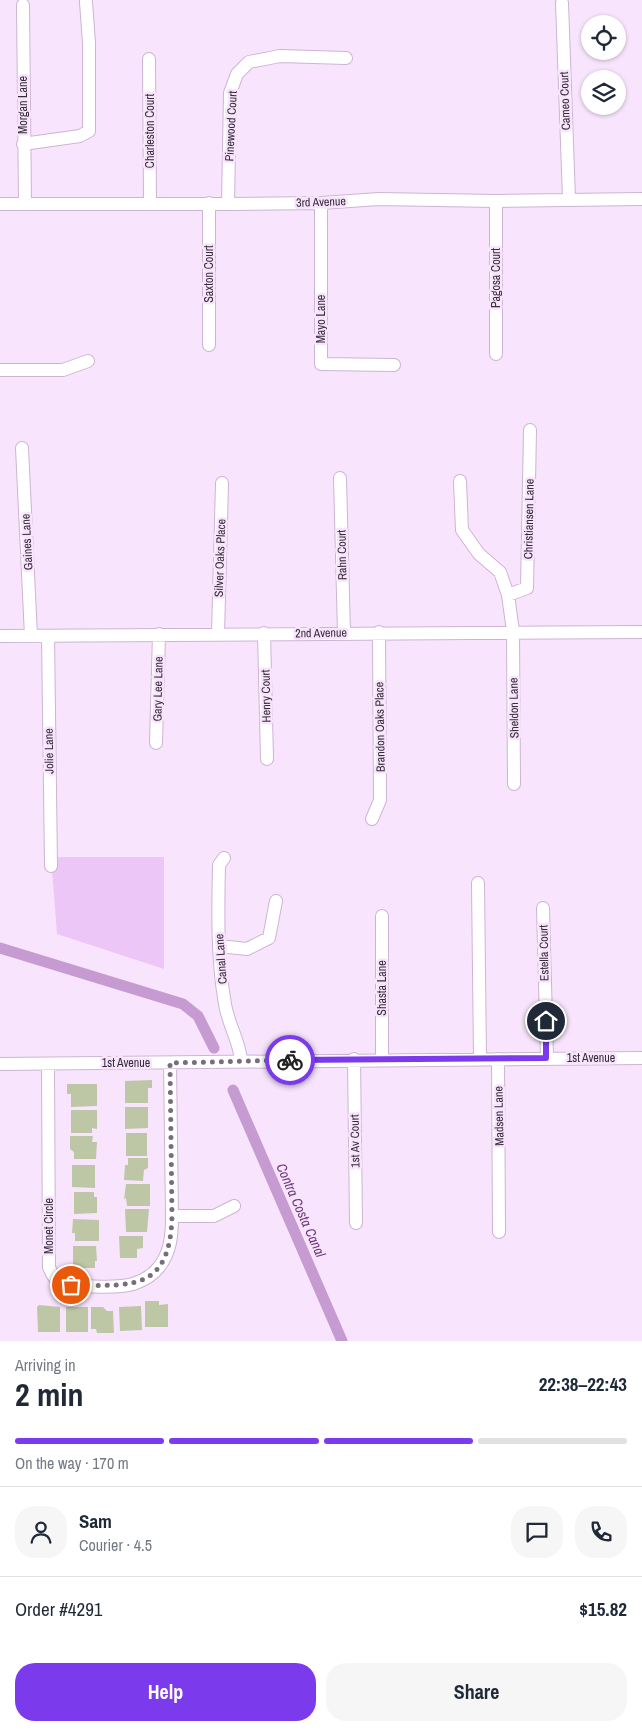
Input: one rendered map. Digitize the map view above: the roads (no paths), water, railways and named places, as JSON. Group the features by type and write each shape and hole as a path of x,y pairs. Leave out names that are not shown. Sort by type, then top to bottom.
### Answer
{"street":[{"path":"23,144 80,136 88,131 89,43 86,2"},
{"name":"Cameo Court","path":"562,3 569,199"},
{"name":"Morgan Lane","path":"23,5 25,204"},
{"name":"Pinewood Court","path":"228,204 230,93 237,74 249,62 280,56 346,58"},
{"name":"Charleston Court","path":"149,59 150,203"},
{"name":"3rd Avenue","path":"0,204 321,203 379,199 496,202 642,199"},
{"name":"Pagosa Court","path":"496,202 496,354"},
{"name":"Saxton Court","path":"209,203 209,345"},
{"name":"Mayo Lane","path":"321,203 322,364 394,365"},
{"path":"0,370 63,370 88,361"},
{"name":"Christiansen Lane","path":"508,595 527,588 530,430"},
{"name":"Gaines Lane","path":"22,448 31,636"},
{"name":"Rahn Court","path":"340,478 344,633"},
{"name":"Sheldon Lane","path":"460,481 462,530 479,554 500,572 508,595 513,631 514,784"},
{"name":"Silver Oaks Place","path":"218,634 222,483"},
{"name":"2nd Avenue","path":"0,636 513,631 642,632"},
{"name":"Brandon Oaks Place","path":"372,819 380,800 379,632"},
{"name":"Henry Court","path":"264,633 267,759"},
{"name":"Gary Lee Lane","path":"156,743 159,634"},
{"name":"Jolie Lane","path":"48,636 51,866"},
{"name":"Canal Lane","path":"224,858 219,865 219,946 225,1006 240,1049 241,1060"},
{"path":"478,883 480,1059"},
{"path":"219,946 248,949 269,938 276,901"},
{"name":"Estella Court","path":"543,908 546,1058"},
{"name":"Shasta Lane","path":"382,916 382,1059"},
{"name":"1st Avenue","path":"0,1064 170,1063 241,1060 642,1058"},
{"name":"1st Av Court","path":"354,1059 356,1223"},
{"name":"Madsen Lane","path":"498,1059 499,1232"},
{"name":"Monet Circle","path":"48,1064 49,1267 51,1274 57,1280 71,1285 131,1284 145,1279 158,1269 167,1254 171,1238 172,1216 170,1063"},
{"path":"172,1216 214,1216 234,1206"}],"waterway":[{"name":"Contra Costa Canal","path":"0,948 183,1004 198,1016 214,1048"},
{"name":"Contra Costa Canal","path":"233,1090 342,1341"}]}
